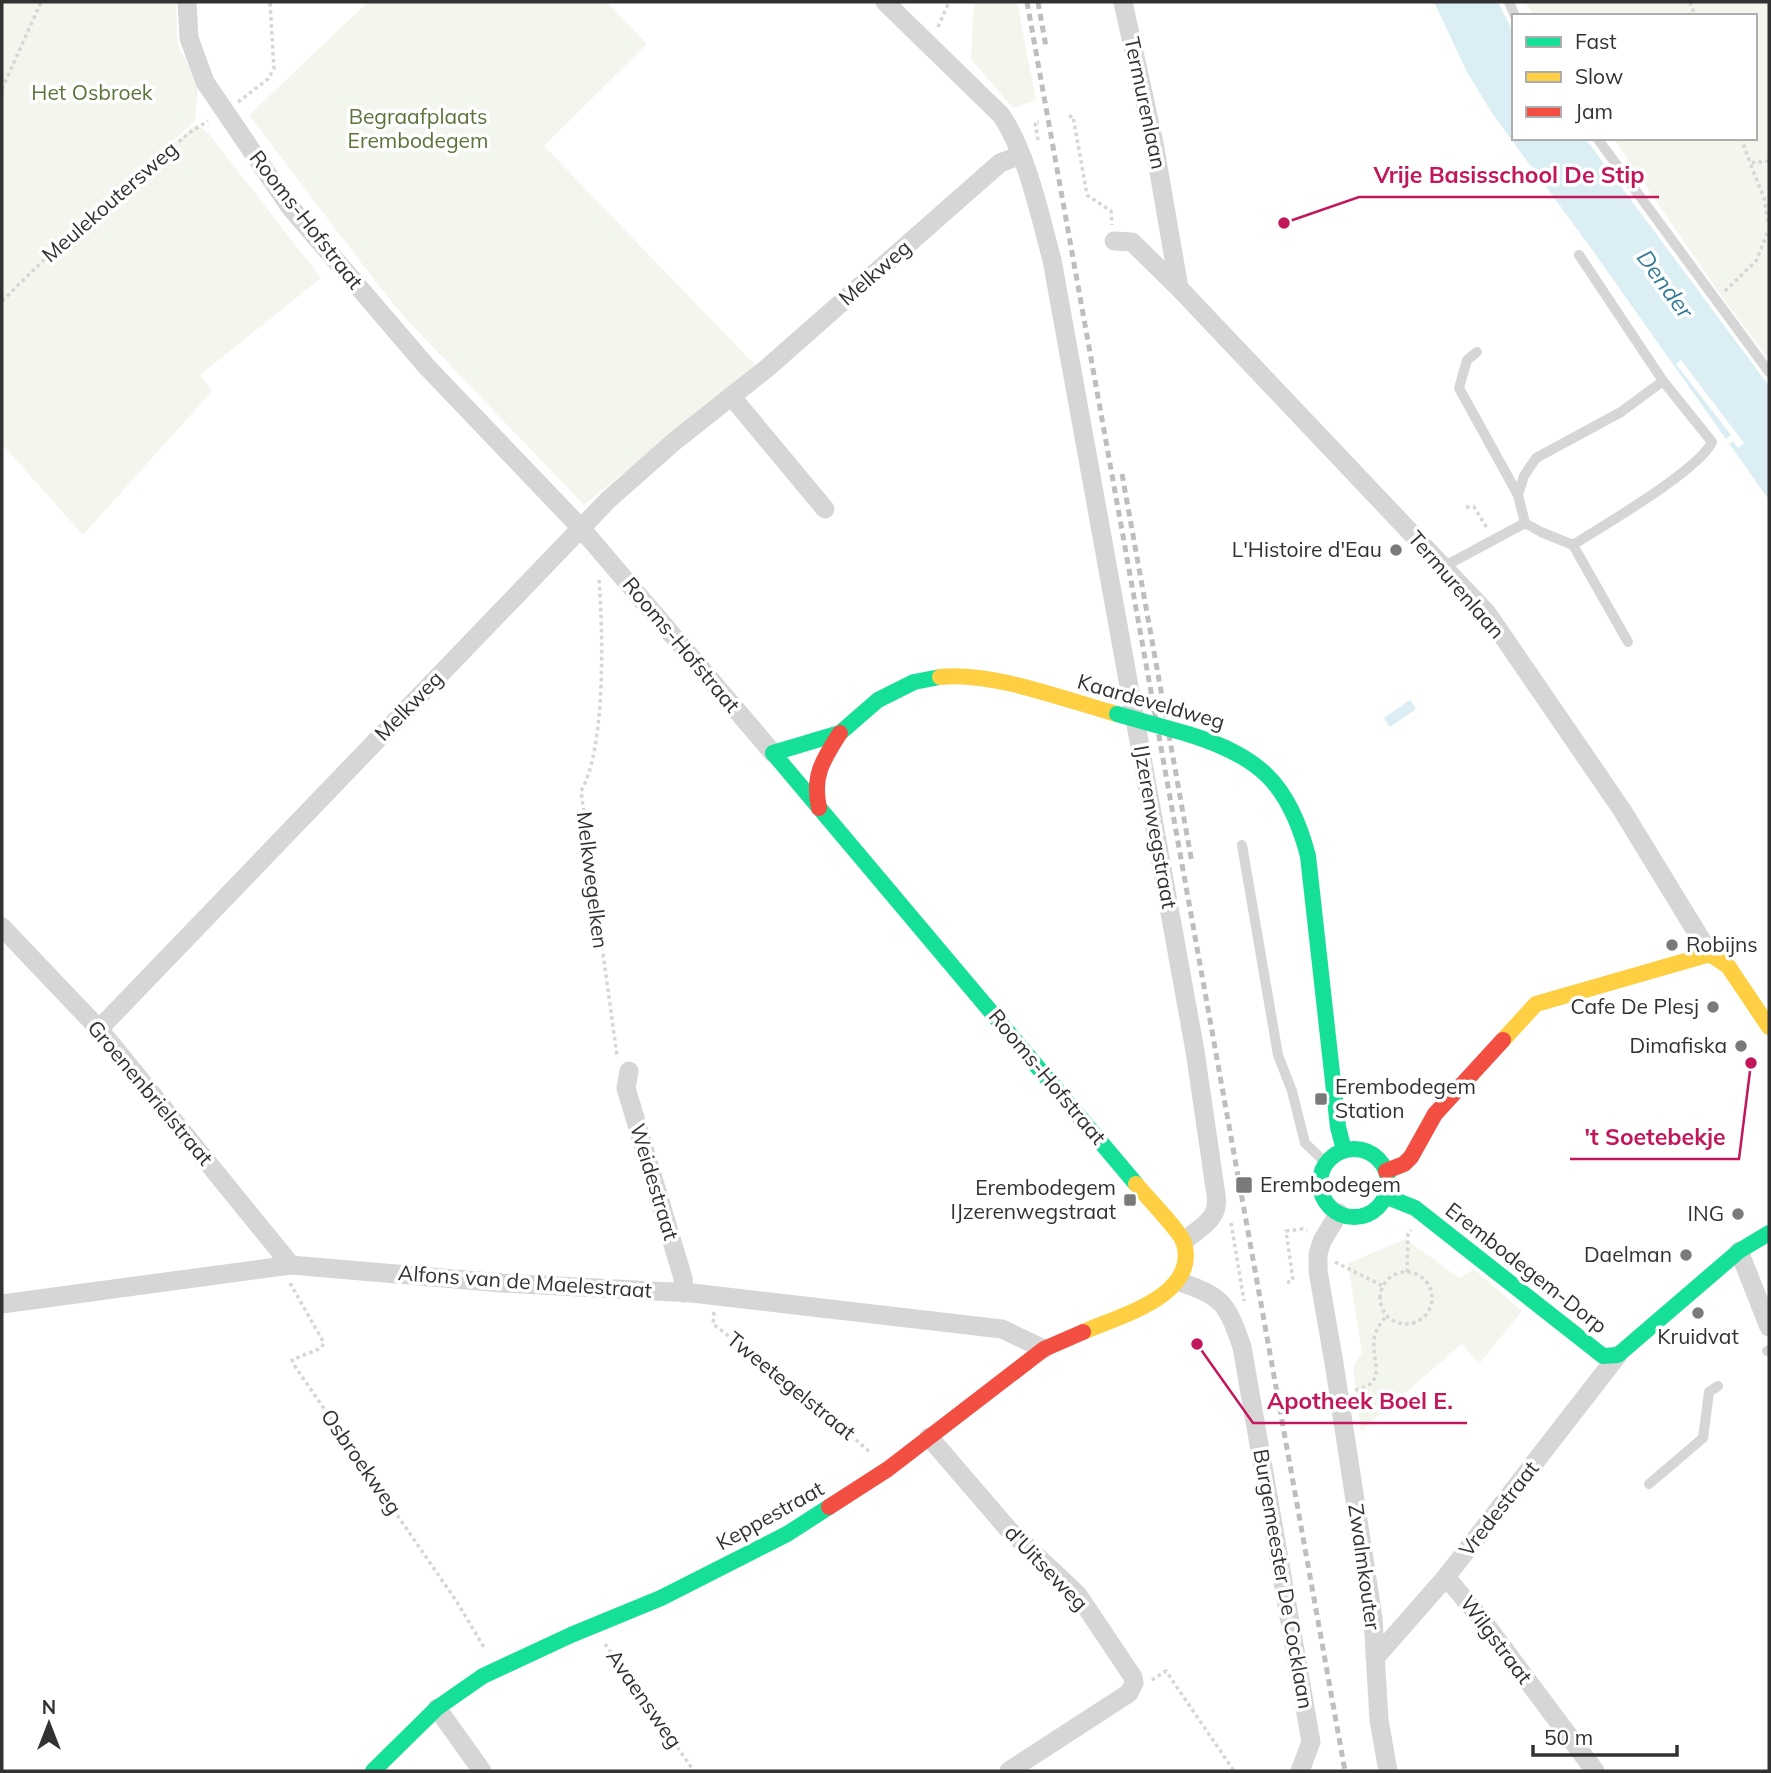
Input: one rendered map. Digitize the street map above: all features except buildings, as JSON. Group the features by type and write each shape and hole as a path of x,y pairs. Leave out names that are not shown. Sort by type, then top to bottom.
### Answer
{"street":[{"name":"Rooms-Hofstraat","path":"187,2 188,38 205,82 290,207 427,368 580,527 1184,1241"},
{"name":"IJzerenwegstraat","path":"885,2 1001,115 1021,155 1052,260 1195,1051 1217,1201 1211,1220 1184,1241"},
{"name":"Termurenlaan","path":"1124,2 1154,143 1179,288"},
{"name":"Melkweg","path":"99,1029 608,500 676,440 766,369 1000,163 1021,155"},
{"name":"Termurenlaan","path":"1114,241 1132,242 1179,288 1495,624 1622,810 1710,954"},
{"path":"731,396 825,509"},
{"name":"Kaardeveldweg","path":"773,752 841,733 878,700 914,682 954,675 990,679 1216,741 1254,762 1282,790 1303,833 1310,869 1338,1126 1344,1150"},
{"path":"819,808 815,793 816,775 841,733"},
{"name":"Groenenbrielstraat","path":"2,927 99,1029 285,1266"},
{"path":"1386,1171 1404,1164 1411,1157 1435,1114 1536,1004 1710,954 1728,966 1769,1027"},
{"name":"Weidestraat","path":"623,1064 626,1088 683,1278 684,1293"},
{"path":"1358,1149 1370,1153 1380,1161 1386,1171 1388,1184 1385,1196 1375,1209 1364,1215 1339,1213 1329,1206 1323,1196 1320,1186 1326,1163 1344,1150 1358,1149"},
{"name":"Erembodegem-Dorp","path":"1385,1196 1415,1208 1603,1356 1618,1355 1739,1251 1769,1233"},
{"path":"1320,1247 1339,1213"},
{"path":"1180,1282 1185,1260 1184,1241"},
{"name":"Zwalmkouter","path":"1320,1247 1318,1271 1373,1618 1379,1720 1388,1771"},
{"path":"1739,1251 1769,1327"},
{"name":"Alfons van de Maelestraat","path":"2,1304 285,1266 715,1296 1002,1329 1044,1349"},
{"name":"Burgemeester De Cocklaan","path":"1180,1282 1208,1291 1230,1311 1242,1347 1311,1742 1300,1771"},
{"name":"Keppestraat","path":"373,1771 437,1708 483,1676 570,1635 661,1598 787,1534 888,1469 1044,1349 1155,1300 1180,1282"},
{"name":"Vredestraat","path":"1375,1657 1446,1577 1618,1355"},
{"name":"d'Uitseweg","path":"929,1437 1008,1529 1078,1595 1133,1677 1132,1688"},
{"name":"Wilgstraat","path":"1446,1577 1483,1621 1595,1771"},
{"path":"1009,1771 1129,1693 1132,1688"},
{"path":"437,1708 482,1771"}],"lane":[{"path":"1598,140 1769,372"},
{"path":"1573,545 1661,488 1707,453 1712,442 1663,380 1578,255"},
{"path":"1477,352 1467,360 1460,388 1518,495 1525,523 1573,545 1628,642"},
{"path":"1518,495 1524,477 1536,458 1620,412 1663,380"},
{"path":"1443,567 1525,523"},
{"path":"1242,845 1278,1055 1292,1091 1305,1143 1326,1163"},
{"path":"1649,1484 1703,1438 1709,1392 1718,1385"}],"path":[{"path":"2,89 41,2"},
{"name":"Meulekoutersweg","path":"2,301 54,250 189,133 224,112 268,79 274,69 270,2"},
{"path":"935,50 936,31 949,2"},
{"path":"1069,117 1073,116 1087,195 1111,211 1114,241"},
{"path":"1716,299 1756,261 1769,228 1764,198 1742,140"},
{"path":"1750,163 1769,161"},
{"path":"1466,507 1474,507 1494,539"},
{"name":"Melkwegelken","path":"596,546 601,683 596,736 587,780 581,791 623,1064"},
{"path":"1407,1272 1408,1234 1423,1214"},
{"path":"1231,1223 1245,1306 1234,1325"},
{"path":"1287,1283 1293,1280 1286,1231 1303,1229 1320,1247 1383,1286"},
{"name":"Osbroekweg","path":"285,1266 324,1343 321,1348 292,1360 294,1365 457,1602 498,1669"},
{"path":"1407,1272 1423,1278 1431,1292 1429,1309 1418,1321 1410,1324 1393,1320 1387,1315 1381,1301 1383,1286 1393,1276 1407,1272"},
{"name":"Tweetegelstraat","path":"715,1296 713,1324 807,1396 888,1469"},
{"path":"1339,1394 1366,1388 1373,1383 1376,1374 1376,1330 1387,1315"},
{"name":"Avaensweg","path":"593,1627 694,1771"},
{"path":"1132,1688 1140,1688 1166,1671 1234,1771"}],"green space":[{"name":"Het Osbroek","path":"2,2 176,2 178,44 198,86 195,120 143,171 196,124 209,134 321,278 200,375 212,391 83,535 2,444"},
{"name":"Begraafplaats Erembodegem","path":"368,2 607,2 647,44 544,146 756,366 584,505 407,320 249,115"},
{"path":"974,2 1017,2 1036,100 1013,108 971,59"},
{"path":"1525,2 1769,2 1769,360 1722,297 1614,140 1757,140 1757,14 1533,14"},
{"path":"1406,1239 1459,1278 1474,1269 1522,1311 1479,1364 1462,1344 1361,1431 1353,1366 1362,1353 1348,1263"}],"water":[{"name":"Dender","path":"1434,2 1498,2 1512,30 1512,140 1586,140 1769,386 1769,500 1492,113 1467,72"},
{"path":"1410,700 1416,709 1390,727 1384,718"}],"pier":[{"path":"1681,360 1744,443 1738,448 1733,441 1727,445 1724,441 1731,435 1676,364"}],"railway":[{"path":"1027,2 1345,1771"},
{"path":"1038,2 1046,47"},
{"path":"1122,474 1192,863"}],"traffic: fast":[{"path":"940,677 914,682 878,700 840,733 773,753 1136,1184"},
{"path":"1117,714 1188,734"},
{"path":"1188,734 1234,752 1268,776 1291,809 1300,831 1308,856 1338,1127 1344,1150"},
{"path":"1354,1149 1367,1152 1378,1159 1385,1170 1388,1183 1385,1196 1378,1207 1367,1214 1354,1217 1341,1214 1330,1207 1323,1196 1320,1183 1323,1170 1330,1159 1341,1152 1354,1149"},
{"path":"1385,1196 1415,1208 1603,1356 1618,1355 1739,1251 1769,1233"},
{"path":"373,1771 437,1708 483,1676 571,1635 661,1598 787,1534 829,1507"}],"traffic: slow":[{"path":"940,677 960,676 1005,682 1117,714"},
{"path":"1503,1040 1536,1004 1710,954 1728,966 1769,1027"},
{"path":"1083,1332 1153,1301 1180,1277 1185,1261 1184,1243 1170,1222 1136,1184"}],"traffic: jam":[{"path":"819,808 817,786 820,768 840,733"},
{"path":"1386,1171 1404,1164 1411,1157 1435,1114 1503,1040"},
{"path":"829,1507 888,1469 1044,1349 1083,1332"}],"place":[{"name":"Vrije Basisschool De Stip","path":"1284,223"},
{"name":"L'Histoire d'Eau","path":"1396,550"},
{"name":"Robijns","path":"1672,945"},
{"name":"Cafe De Plesj","path":"1713,1007"},
{"name":"Dimafiska","path":"1741,1046"},
{"name":"'t Soetebekje","path":"1751,1063"},
{"name":"Erembodegem Station","path":"1321,1099"},
{"name":"Erembodegem","path":"1244,1185"},
{"name":"Erembodegem IJzerenwegstraat","path":"1130,1200"},
{"name":"ING","path":"1738,1214"},
{"name":"Daelman","path":"1686,1255"},
{"name":"Kruidvat","path":"1698,1313"},
{"name":"Apotheek Boel E.","path":"1197,1344"}]}
